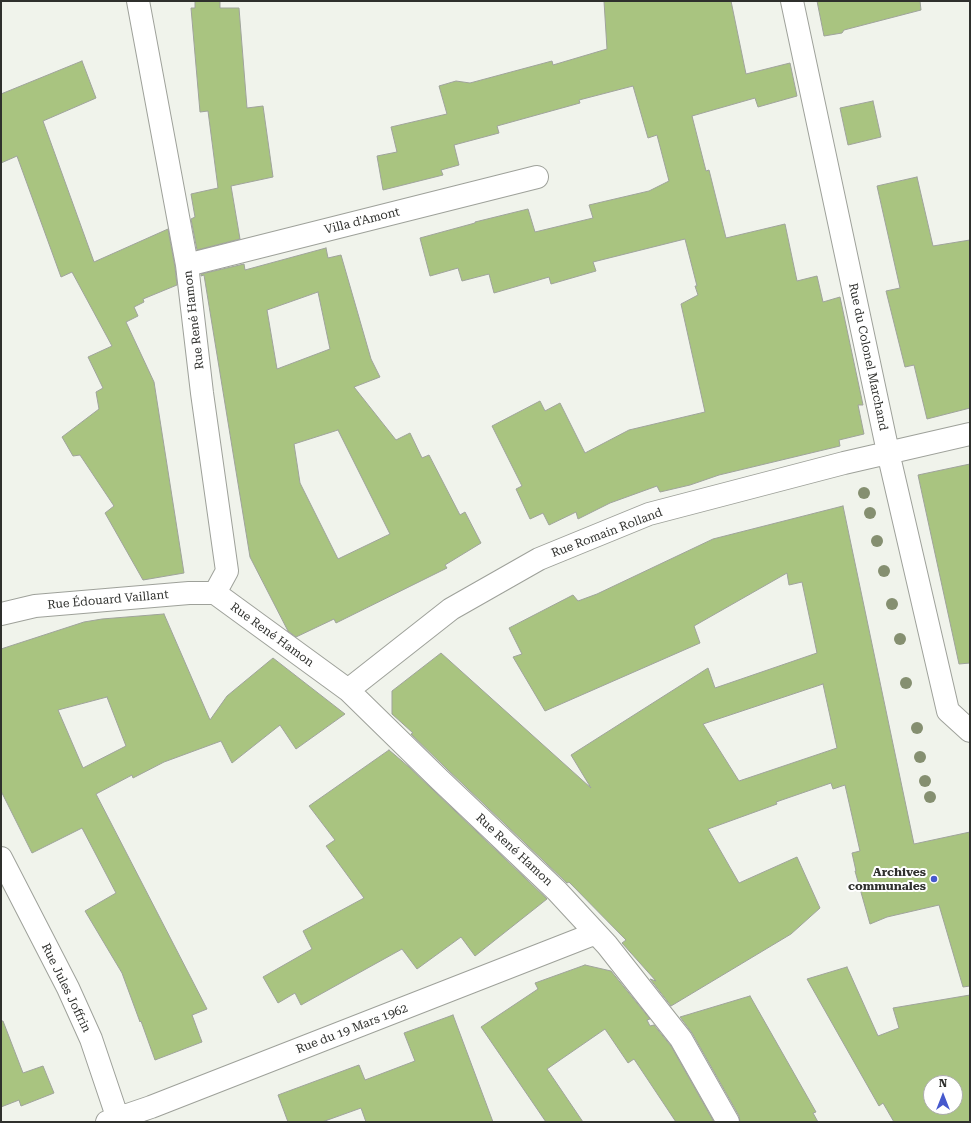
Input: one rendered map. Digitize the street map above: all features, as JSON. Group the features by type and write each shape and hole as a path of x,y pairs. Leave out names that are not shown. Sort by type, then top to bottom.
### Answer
{"street":[{"name":"Rue René Hamon","path":"138,1 187,265 202,393 227,571 215,593 348,690 557,891 607,945 680,1039 728,1122"},
{"name":"Rue du Colonel Marchand","path":"792,1 888,452 948,711"},
{"name":"Villa d'Amont","path":"187,265 537,177"},
{"name":"Rue Romain Rolland","path":"348,690 451,609 539,559 650,514 888,452 970,434"},
{"name":"Rue Édouard Vaillant","path":"1,614 35,606 189,593 215,593"},
{"path":"948,711 970,714"},
{"path":"948,711 970,731"},
{"name":"Rue Jules Joffrin","path":"1,858 74,1000 91,1039 114,1121"},
{"name":"Rue du 19 Mars 1962","path":"114,1121 596,933"}],"building":[{"path":"195,1 220,1 220,8 239,8 247,108 263,106 273,177 231,186 240,239 197,250 191,219 195,217 191,194 218,188 208,111 200,112 191,8 195,8"},
{"path":"604,1 731,1 746,74 790,63 797,96 758,107 755,98 692,116 706,171 709,170 726,238 785,224 797,281 817,276 823,302 840,297 863,405 858,405 864,434 839,440 840,446 719,475 690,485 660,492 657,486 610,503 578,519 576,512 549,525 543,513 530,519 516,489 522,486 492,426 540,401 545,411 560,403 585,453 629,430 705,412 681,304 698,295 685,239 593,262 596,271 551,284 549,277 494,293 489,274 462,281 458,268 430,276 420,238 528,209 535,232 593,218 589,205 649,191 669,181 657,135 648,138 633,86 579,100 580,103 497,126 499,133 454,145 459,165 441,170 443,175 383,190 377,156 397,152 391,127 447,114 439,86 456,81 470,83 552,61 553,65 607,49"},
{"path":"817,1 920,1 921,10 844,30 842,33 824,36"},
{"path":"82,61 96,98 43,121 94,262 168,229 175,267 177,285 143,299 144,302 134,307 138,316 126,322 154,382 184,573 143,580 105,513 114,506 80,455 73,456 62,437 99,409 96,392 103,388 88,357 112,346 72,272 61,277 17,156 1,163 1,94"},
{"path":"873,101 881,137 848,145 840,108"},
{"path":"917,177 933,246 970,240 970,408 927,419 914,365 905,367 886,291 900,288 877,186"},
{"path":"326,248 328,258 341,255 371,359 380,377 354,387 396,440 410,433 422,458 429,455 460,515 465,512 481,543 445,565 447,568 336,623 334,619 296,637 288,631 250,557 204,275 201,276 201,274 244,264 245,270","holes":["318,292 330,349 277,369 267,310","338,430 390,534 338,559 300,483 294,444"]},
{"path":"970,464 970,663 959,664 918,475"},
{"path":"843,506 914,844 970,832 970,986 963,987 939,905 887,917 870,924 855,871 852,853 860,851 845,785 833,789 831,783 776,802 777,804 708,829 739,883 797,857 820,908 791,934 671,1006 650,979 656,981 622,943 626,940 569,882 567,883 448,770 411,734 413,733 392,714 392,691 441,653 591,788 571,755 708,668 715,688 817,653 802,582 789,585 787,573 694,626 700,643 545,711 513,657 522,654 509,628 573,595 578,601 597,594 713,539","holes":["823,684 837,748 739,781 703,724"]},
{"path":"164,614 210,720 227,696 273,658 345,714 296,749 280,725 232,763 221,741 164,762 133,778 132,775 96,794 207,1009 192,1015 202,1042 155,1060 122,973 85,911 116,893 82,828 32,853 1,791 1,649 84,622","holes":["107,697 126,746 83,768 58,710"]},
{"path":"389,750 409,767 547,899 475,956 461,937 417,969 402,949 301,1005 295,993 278,1003 263,977 312,949 303,931 364,898 326,846 335,840 309,806"},
{"path":"585,965 611,971 650,1019 647,1020 650,1026 654,1025 671,1046 714,1122 676,1122 634,1059 628,1063 605,1029 547,1069 583,1122 546,1122 481,1027 538,989 535,983"},
{"path":"847,967 878,1036 899,1028 893,1008 970,995 970,1122 894,1122 883,1103 879,1106 807,979"},
{"path":"750,996 816,1112 813,1113 818,1122 740,1122 739,1116 692,1033 680,1017"},
{"path":"453,1015 493,1122 366,1122 361,1108 322,1122 288,1122 278,1095 359,1065 365,1080 415,1061 404,1033"},
{"path":"1,1021 3,1021 23,1073 43,1066 54,1093 21,1106 19,1100 1,1107"}],"place":[{"name":"Archives communales","path":"934,879"}]}
